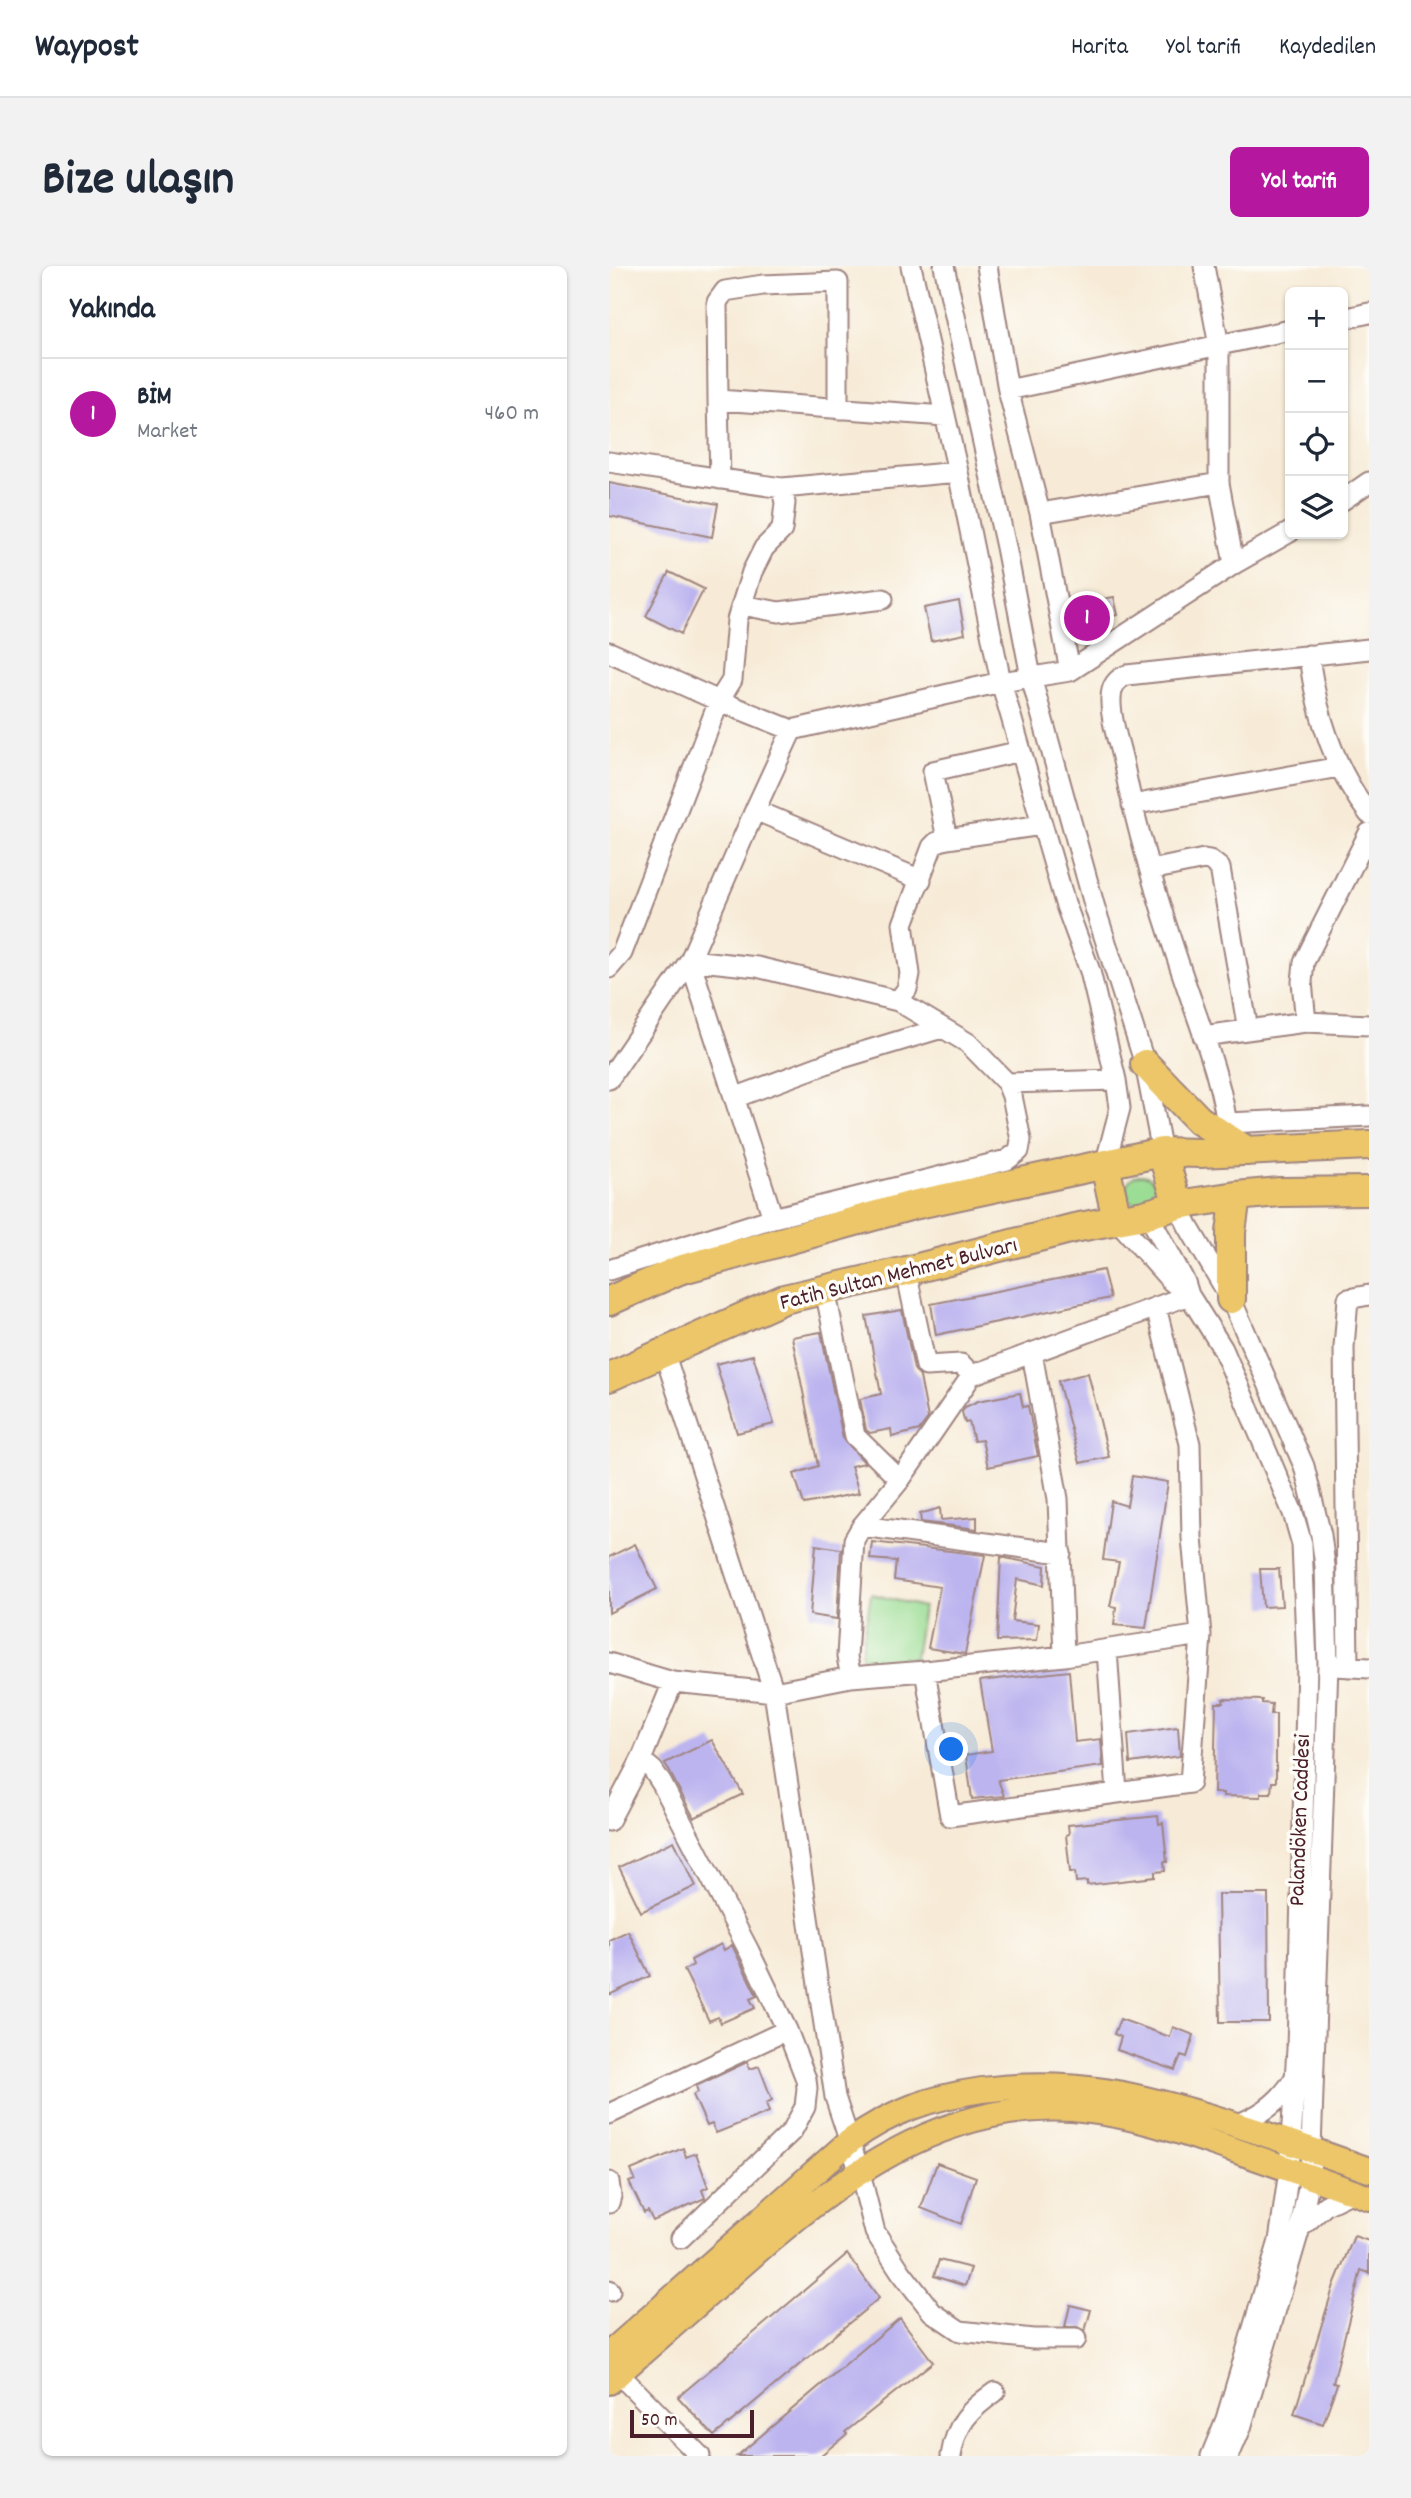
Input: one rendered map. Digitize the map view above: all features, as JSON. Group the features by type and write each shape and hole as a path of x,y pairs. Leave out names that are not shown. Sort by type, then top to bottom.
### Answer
{"highway":[{"path":"1145,1064 1199,1120 1235,1138"},
{"path":"609,1301 679,1270 913,1205 1162,1152 1235,1138 1369,1145"},
{"path":"1162,1152 1178,1205 1280,1192 1369,1191"},
{"path":"1105,1165 1117,1220"},
{"path":"1231,1299 1231,1232 1236,1196"},
{"name":"Fatih Sultan Mehmet Bulvarı","path":"609,1377 784,1299 1178,1205"}],"main road":[{"path":"611,2369 850,2141 877,2123 946,2095 1010,2087 1071,2086 1122,2093 1164,2102 1369,2170"},
{"path":"611,2369 795,2218 902,2146 968,2120 1008,2112 1052,2109 1089,2110 1126,2116 1361,2195"}],"street":[{"path":"911,266 958,472 1001,682 1065,903 1090,971 1116,1080 1120,1108 1105,1165"},
{"path":"944,266 1006,547 1031,677 1095,908 1145,1064 1162,1152"},
{"path":"987,266 1008,390 1040,513 1070,671"},
{"path":"1204,266 1219,346 1219,483 1234,564"},
{"path":"720,479 717,302 725,291 783,275 838,282 838,408"},
{"path":"1348,317 1369,313"},
{"path":"1008,390 1285,331"},
{"path":"718,400 945,416"},
{"path":"609,462 782,488 958,472"},
{"path":"1348,497 1369,482"},
{"path":"1040,513 1219,483"},
{"path":"609,968 622,953 719,701 733,680 734,641 742,605 758,558 782,530 785,503 782,488"},
{"path":"609,652 792,730 1001,682 1070,671 1234,564 1285,535"},
{"path":"742,605 779,612 883,599"},
{"path":"1369,649 1121,677 1114,687 1111,702 1132,805 1235,1138 1369,1116"},
{"path":"1309,655 1312,682 1322,723 1339,767 1355,796 1369,814"},
{"path":"609,1079 690,960 792,730"},
{"path":"947,839 933,771 1021,751"},
{"path":"1132,805 1339,767"},
{"path":"755,810 921,880"},
{"path":"898,1001 907,989 910,974 903,924 932,847 947,839 1042,825"},
{"path":"1306,1022 1302,982 1304,961 1369,834"},
{"path":"1151,870 1204,859 1220,868 1248,1030"},
{"path":"609,1269 773,1217 1012,1158 1019,1150 1021,1140 1007,1083 968,1043 898,1001 757,967 690,960"},
{"path":"690,960 773,1217"},
{"path":"1203,1036 1306,1022 1369,1025"},
{"path":"734,1098 836,1060 941,1028"},
{"path":"1007,1083 1116,1080"},
{"name":"Palandöken Caddesi","path":"1178,1205 1231,1299 1304,1466 1311,1489 1325,1566 1328,1665 1301,2146 1300,2228 1241,2428 1229,2456"},
{"name":"Palandöken Caddesi","path":"1148,1214 1185,1282 1189,1295 1223,1349 1298,1528 1302,1544 1307,1664 1295,2078 1301,2146"},
{"name":"Palandöken Caddesi","path":"1117,1220 1171,1281 1189,1295"},
{"path":"906,1271 926,1366 961,1364 972,1375"},
{"path":"825,1290 855,1436 899,1480"},
{"path":"851,1677 847,1657 854,1540 862,1525 899,1480 972,1375 1189,1295"},
{"path":"1348,1667 1344,1347 1348,1299 1369,1295"},
{"path":"1203,1316 1231,1299"},
{"path":"925,1671 950,1816 1190,1783 1201,1635 1192,1538 1190,1444 1156,1307"},
{"path":"664,1352 774,1692 835,2097 876,2232 901,2272 933,2312 960,2331 1033,2339 1076,2339"},
{"path":"1032,1353 1058,1499 1064,1656"},
{"path":"862,1525 1061,1553"},
{"path":"609,1663 673,1682 774,1692 851,1677 1064,1656 1201,1635"},
{"path":"1107,1650 1117,1793"},
{"path":"1307,1664 1369,1668"},
{"path":"609,1821 641,1760 673,1682"},
{"path":"641,1760 653,1770 662,1784 749,1951 806,2079 807,2098 802,2115 792,2131 681,2238"},
{"path":"609,2115 786,2030"},
{"path":"1235,2125 1268,2109 1279,2100 1295,2078"},
{"name":"Palandöken Caddesi","path":"1211,2456 1226,2419 1300,2174"},
{"path":"609,2182 609,2203"},
{"path":"1300,2228 1326,2205 1361,2195"},
{"path":"611,2369 700,2456"},
{"path":"951,2456 954,2435 973,2407 995,2392"}],"green space":[{"path":"1141,1175 1151,1180 1156,1190 1151,1200 1141,1205 1131,1200 1126,1190 1131,1180"},
{"path":"871,1594 923,1607 915,1658 865,1661 861,1653"}],"building":[{"path":"609,483 718,504 712,537 609,516"},
{"path":"669,572 704,589 681,634 646,616"},
{"path":"1114,597 1118,615 1073,623 1070,605"},
{"path":"959,601 965,634 931,641 924,608"},
{"path":"1103,1270 1110,1298 936,1335 931,1304"},
{"path":"902,1310 914,1369 920,1377 928,1418 919,1430 892,1437 891,1429 870,1433 866,1430 860,1399 881,1394 866,1316"},
{"path":"821,1332 843,1438 865,1463 851,1466 859,1493 804,1504 794,1474 818,1466 792,1337"},
{"path":"753,1355 774,1424 737,1433 716,1364"},
{"path":"1088,1373 1109,1457 1080,1463 1058,1381"},
{"path":"1020,1393 1023,1407 1028,1406 1038,1456 988,1467 982,1440 974,1441 969,1422 965,1423 962,1412 965,1407 978,1401"},
{"path":"1132,1476 1168,1482 1146,1628 1114,1625 1116,1607 1110,1606 1119,1562 1103,1560 1111,1501 1127,1506"},
{"path":"940,1508 941,1520 977,1517 977,1529 921,1522 920,1514"},
{"path":"872,1542 985,1555 965,1654 928,1648 940,1587 894,1580 896,1561 870,1559"},
{"path":"635,1544 657,1589 609,1613 609,1557"},
{"path":"816,1545 841,1549 837,1619 810,1615"},
{"path":"1001,1557 1045,1566 1044,1585 1017,1579 1012,1621 1039,1624 1037,1640 997,1641"},
{"path":"1260,1569 1279,1569 1282,1606 1263,1607"},
{"path":"1069,1671 1075,1742 1101,1739 1103,1766 998,1780 1004,1796 972,1799 966,1755 992,1751 980,1681"},
{"path":"1223,1699 1262,1700 1262,1703 1272,1704 1271,1714 1276,1714 1276,1782 1272,1782 1271,1793 1261,1793 1261,1797 1223,1796 1223,1793 1214,1793 1216,1703 1224,1703"},
{"path":"1178,1727 1180,1756 1130,1763 1128,1734"},
{"path":"712,1740 743,1794 694,1818 665,1763"},
{"path":"1158,1816 1159,1824 1163,1823 1167,1862 1164,1862 1165,1871 1155,1872 1155,1877 1087,1885 1087,1881 1076,1882 1075,1872 1070,1872 1066,1835 1069,1834 1068,1825"},
{"path":"674,1841 696,1886 641,1912 619,1867"},
{"path":"1218,1894 1268,1894 1269,2022 1220,2022"},
{"path":"628,1931 650,1976 609,1995 609,1940"},
{"path":"721,1944 724,1950 732,1945 757,1996 750,1999 755,2008 721,2023 718,2017 709,2021 684,1970 693,1965 691,1960"},
{"path":"1120,2019 1170,2037 1173,2027 1194,2035 1187,2057 1181,2055 1175,2070 1117,2050 1121,2037 1114,2034"},
{"path":"747,2062 750,2069 759,2066 772,2100 766,2103 769,2112 716,2133 712,2124 707,2126 693,2095 698,2092 696,2086"},
{"path":"683,2148 686,2157 696,2153 708,2187 702,2190 705,2198 653,2221 648,2211 644,2213 629,2182 635,2180 631,2170"},
{"path":"937,2163 976,2177 961,2224 921,2208"},
{"path":"1354,2236 1369,2241 1369,2273 1361,2270 1333,2383 1337,2384 1323,2424 1294,2414 1334,2285"},
{"path":"847,2254 879,2298 714,2436 678,2397"},
{"path":"939,2260 971,2268 965,2286 934,2276"},
{"path":"1070,2305 1091,2310 1085,2331 1077,2327 1065,2327"},
{"path":"900,2318 933,2362 845,2432 847,2434 820,2456 737,2456"}],"place":[{"name":"BİM","path":"1087,618"}]}
